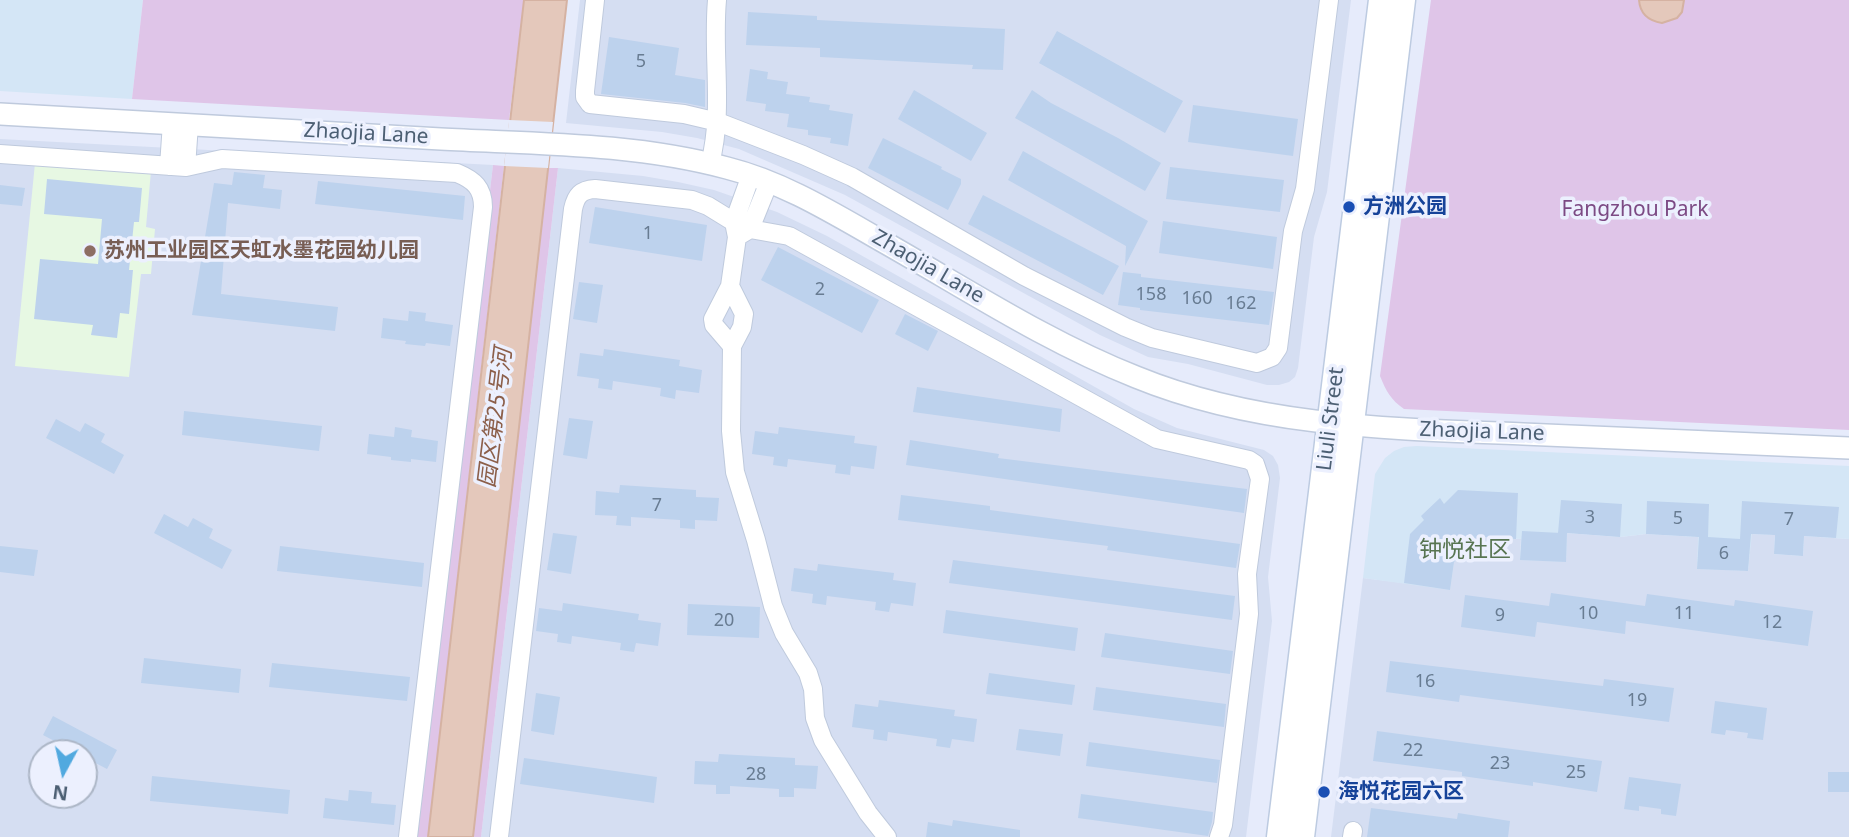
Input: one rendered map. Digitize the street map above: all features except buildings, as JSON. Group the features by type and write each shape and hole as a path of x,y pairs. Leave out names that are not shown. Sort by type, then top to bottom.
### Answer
{"main road":[{"name":"Liuli Street","path":"1302,837 1381,0"},
{"name":"Liuli Street","path":"1279,837 1404,0"}],"street":[{"path":"595,0 586,101 596,105 684,114 718,122 803,155 852,177 1024,276 1125,327 1152,338 1248,362 1265,361 1276,353 1278,348 1293,231 1305,189 1329,0"},
{"path":"710,163 718,122 715,39 717,0"},
{"name":"Zhaojia Lane","path":"0,114 657,153 710,163 760,179 837,215 1027,323 1136,378 1258,412 1342,424 1849,448"},
{"path":"178,167 180,124"},
{"path":"0,154 178,167 222,159 457,173 468,177 481,191 483,207 408,837"},
{"path":"732,346 712,319 730,286 740,229 760,179"},
{"path":"499,837 575,200 585,190 595,188 692,200 708,206 740,229 789,236 1122,422 1157,439 1249,460 1255,464 1259,479 1247,574 1249,614 1223,825 1219,837"},
{"path":"730,286 744,314 732,346 731,431 735,472 773,606 784,633 808,673 813,689 815,718 823,740 868,813 887,837"}],"shaded area":[{"path":"0,0 143,0 132,99 0,91"},
{"path":"580,0 1351,0 1327,192 1314,237 1295,377 1279,385 1267,385 1188,364 1148,357 1100,335 845,195 739,149 662,132 566,123"},
{"path":"0,139 493,165 414,837 0,837"},
{"name":"苏州工业园区天虹水墨花园幼儿园","path":"35,163 151,171 146,227 155,229 151,274 141,274 129,377 15,366"},
{"path":"558,168 678,182 714,190 777,212 827,236 1134,409 1177,428 1264,450 1273,456 1280,478 1268,577 1272,621 1246,837 481,837"},
{"path":"1417,446 1849,466 1849,539 1804,536 1803,556 1774,554 1775,535 1752,534 1748,571 1697,569 1698,537 1646,534 1620,537 1567,533 1566,562 1520,560 1521,539 1481,537 1454,562 1450,590 1363,578 1375,474 1385,458 1394,451"},
{"name":"海悦花园六区","path":"1567,533 1620,537 1646,534 1699,537 1697,568 1748,571 1751,534 1775,535 1774,554 1803,556 1804,536 1849,539 1849,837 1331,837 1363,578 1404,583 1454,562 1481,537 1521,539 1520,559"}],"green space":[{"path":"143,0 524,0 509,120 132,99"},
{"name":"Fangzhou Park","path":"1431,0 1849,0 1849,430 1404,409 1396,402 1380,376"},
{"path":"493,165 504,166 428,837 414,837"},
{"path":"548,168 558,168 481,837 473,837"}],"water":[{"name":"园区第25号河","path":"524,0 567,0 473,837 428,837"},
{"path":"1639,0 1684,0 1682,12 1677,18 1662,23 1646,16"}],"pier":[{"path":"509,120 553,122 548,168 504,166"}],"place":[{"name":"方洲公园","path":"1349,207"},
{"name":"苏州工业园区天虹水墨花园幼儿园","path":"90,251"},
{"name":"海悦花园六区","path":"1324,792"}],"district":[{"name":"钟悦社区","path":"1465,550"}]}
